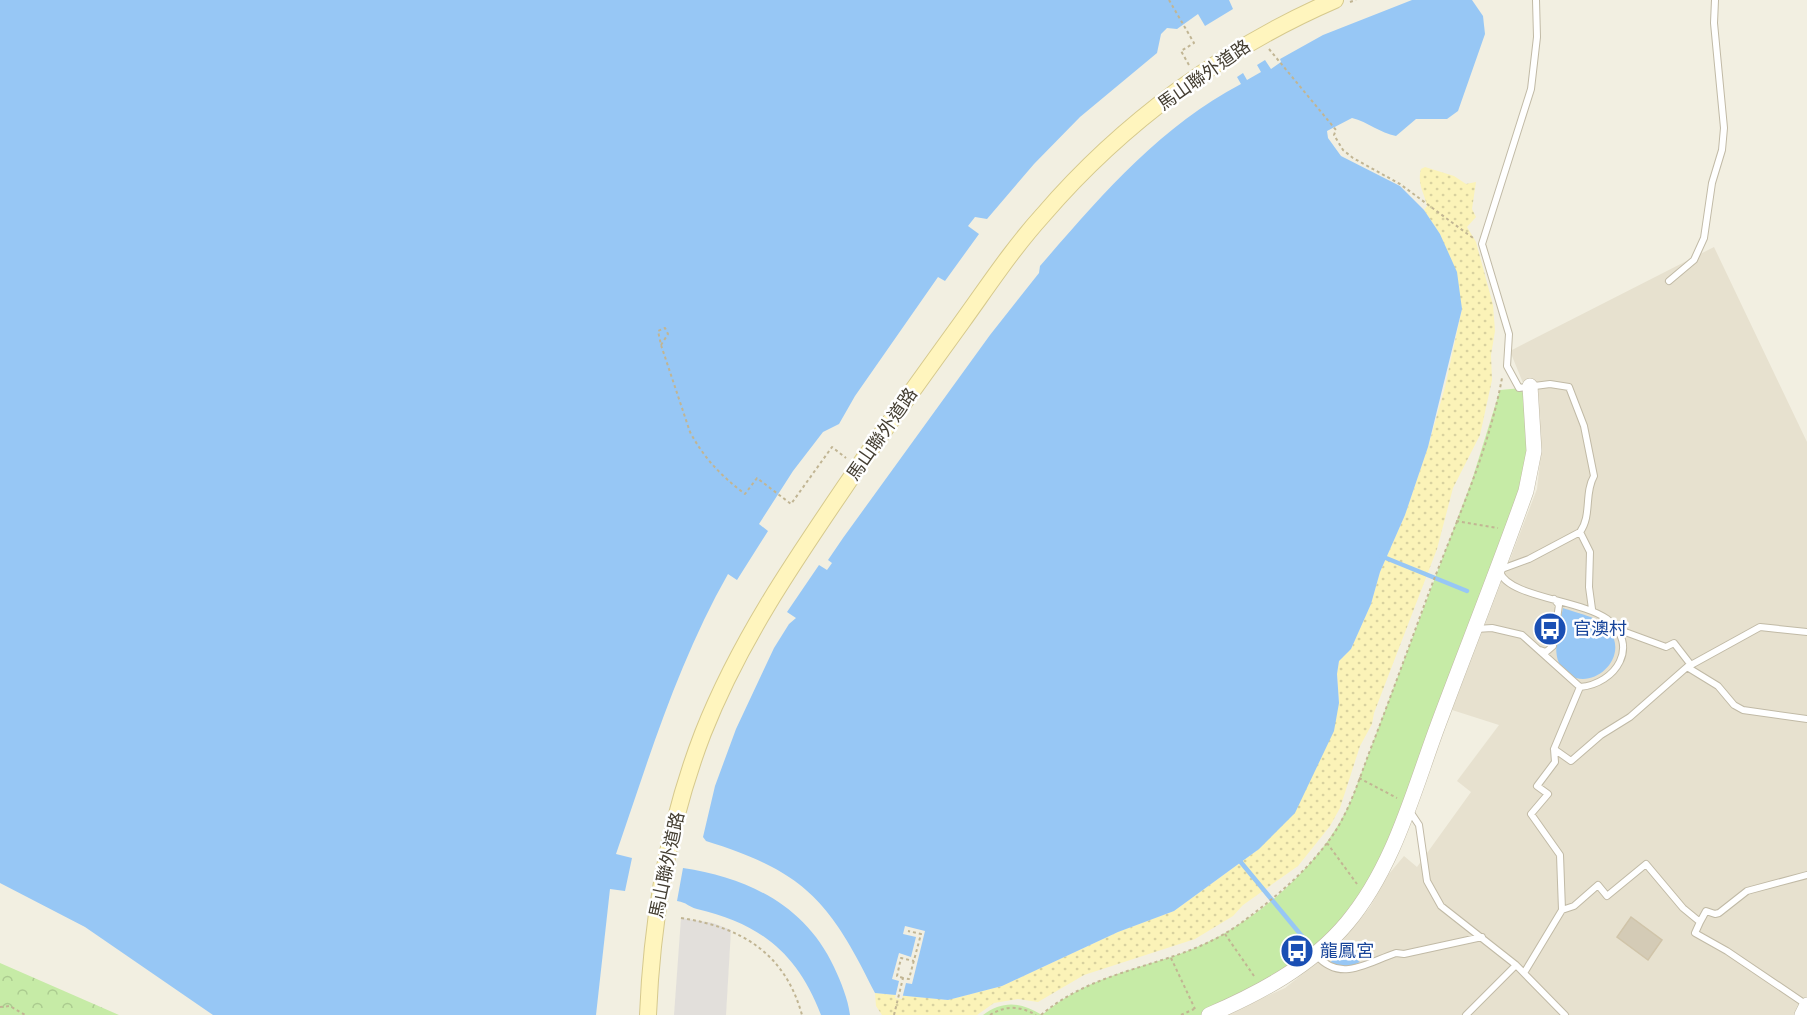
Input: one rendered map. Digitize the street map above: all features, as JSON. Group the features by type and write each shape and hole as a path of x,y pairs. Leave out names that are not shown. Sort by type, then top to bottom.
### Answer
{"main road":[{"name":"馬山聯外道路","path":"648,1015 657,906 687,779 732,667 786,572 974,305 1028,233 1063,192 1126,132 1198,77 1275,27 1342,2"}],"street":[{"path":"1202,1010 1262,990 1315,955 1347,923 1370,891 1388,858 1404,804 1499,566 1532,471 1534,443 1530,386"},
{"path":"1802,1015 1807,1005"}],"lane":[{"path":"1536,0 1536,54 1531,89 1482,244 1509,334 1508,366 1519,388 1562,385 1569,387 1573,393 1594,467 1585,518 1580,532 1529,559 1499,566 1501,576 1513,587 1592,609 1617,629 1666,647 1674,643 1689,666 1718,686 1734,705 1743,710 1807,719"},
{"path":"1669,281 1694,260 1704,238 1712,183 1722,150 1723,107 1714,23 1715,0"},
{"path":"1580,532 1590,552 1589,587 1592,609"},
{"path":"1540,650 1546,652 1553,646 1559,604 1554,599"},
{"path":"1554,749 1571,761 1601,735 1630,717 1689,666 1760,627 1807,632"},
{"path":"1473,631 1479,628 1492,628 1522,635 1580,687 1590,686 1615,671 1622,658 1623,645 1617,629"},
{"path":"1524,973 1562,910 1560,855 1532,814 1548,794 1537,786 1555,762 1554,749 1580,687"},
{"path":"1404,804 1419,825 1425,874 1436,898 1448,914 1482,937 1516,965 1565,1015"},
{"path":"1562,910 1574,906 1598,885 1607,896 1646,864 1683,908 1700,922"},
{"path":"1807,875 1747,891 1719,913 1706,911 1695,933 1727,951 1807,1005"},
{"path":"1315,955 1330,968 1346,970 1396,953 1404,954 1482,937"},
{"path":"1466,1015 1516,965"}],"path":[{"path":"1169,0 1194,43 1181,51 1193,71"},
{"path":"1342,2 1356,0"},
{"path":"1268,47 1336,130 1334,135 1343,150 1400,184 1436,213 1482,244"},
{"path":"662,345 669,334 665,328 658,331 662,345 690,432 697,445 713,467 745,494 757,478 791,504 832,447 852,462"},
{"path":"662,345 690,432 705,457 746,494 757,478 787,501"},
{"path":"1041,1015 1061,1000 1105,976 1171,958 1225,934 1286,887 1327,843 1344,816 1359,778 1484,444 1500,390"},
{"path":"1456,521 1502,529 1503,525"},
{"path":"1359,778 1404,804"},
{"path":"1327,843 1360,889"},
{"path":"681,918 720,925 760,948 790,983 802,1015"},
{"path":"908,931 921,934 914,961 909,979 897,976 902,958 914,961"},
{"path":"1225,934 1257,980"},
{"path":"1171,958 1202,1010 1181,1015"},
{"path":"894,1015 903,978"},
{"path":"0,1007 10,1006 25,1015"},
{"path":"990,1015 1002,1008 1014,1007 1036,1015"}],"shaded area":[{"path":"1714,247 1807,442 1807,1015 1225,1015 1285,988 1338,946 1370,907 1388,875 1404,856 1417,867 1471,792 1457,781 1499,725 1452,710 1537,489 1541,453 1536,383 1523,383 1510,351"},
{"path":"681,918 713,923 731,930 726,1015 674,1015"}],"green space":[{"path":"1522,388 1534,451 1388,858 1326,945 1209,1015 1042,1015 1087,986 1198,947 1225,933 1252,916 1277,896 1301,874 1321,850 1339,824 1352,798 1472,480 1500,390"},
{"path":"0,963 119,1015 0,1015"},
{"path":"1012,1004 1027,1007 1042,1015 983,1015 990,1010"}],"sand":[{"path":"1425,167 1454,176 1466,184 1476,182 1472,209 1476,217 1467,227 1476,242 1493,305 1495,331 1491,355 1492,380 1480,435 1453,488 1437,549 1374,713 1372,724 1360,746 1340,808 1330,826 1298,866 1243,905 1233,916 1195,939 1084,975 1038,1002 1018,999 994,1003 977,1015 882,1015 876,1006 875,993 948,1000 1002,986 1118,932 1174,911 1259,849 1339,703 1337,674 1339,661 1351,649 1371,604 1380,572 1405,515 1445,387 1462,309 1440,234 1424,210 1427,206 1420,179 1421,169"}],"water":[{"path":"0,0 1229,0 1233,9 1205,26 1198,14 1177,29 1167,28 1161,34 1157,53 1080,117 1034,164 987,219 975,217 968,226 979,234 945,281 938,277 855,396 839,424 823,432 793,471 759,524 768,531 737,580 728,574 694,641 653,746 616,854 632,858 625,891 610,889 596,1015 213,1015 85,927 0,883"},
{"path":"1412,0 1472,0 1483,16 1485,34 1458,111 1447,119 1416,119 1396,136 1352,118 1327,131 1328,138 1341,156 1400,186 1424,210 1440,234 1457,272 1462,309 1428,447 1405,515 1380,572 1371,604 1351,649 1339,661 1337,674 1339,703 1334,731 1295,813 1259,849 1174,911 1118,932 1002,986 948,1000 875,993 844,935 811,894 792,879 768,865 706,841 703,837 715,786 736,729 774,648 789,624 796,618 787,612 819,565 827,570 832,563 828,560 843,538 990,335 1039,273 1040,266 1132,166 1183,121 1211,101 1241,84 1237,77 1243,73 1247,80 1261,72 1257,65 1265,60 1271,69 1281,62 1280,59 1323,35"},
{"path":"1563,608 1594,618 1605,625 1615,642 1614,654 1609,665 1590,678 1578,679 1568,674 1559,663 1556,643"},
{"path":"683,868 730,879 752,887 791,911 822,945 842,985 850,1015 821,1015 800,974 788,958 758,933 720,915 677,901"},
{"path":"1343,948 1360,962 1346,968 1329,964"}],"pier":[{"path":"905,926 925,931 912,984 906,983 902,999 895,998 899,981 892,979 899,953 911,957 916,937 903,934"}],"building":[{"path":"1631,917 1662,940 1648,960 1617,937"}],"waterway":[{"path":"1381,556 1467,591"},
{"path":"1239,860 1306,941"}],"place":[{"name":"官澳村","path":"1550,629"},
{"name":"龍鳳宮","path":"1297,951"}]}
